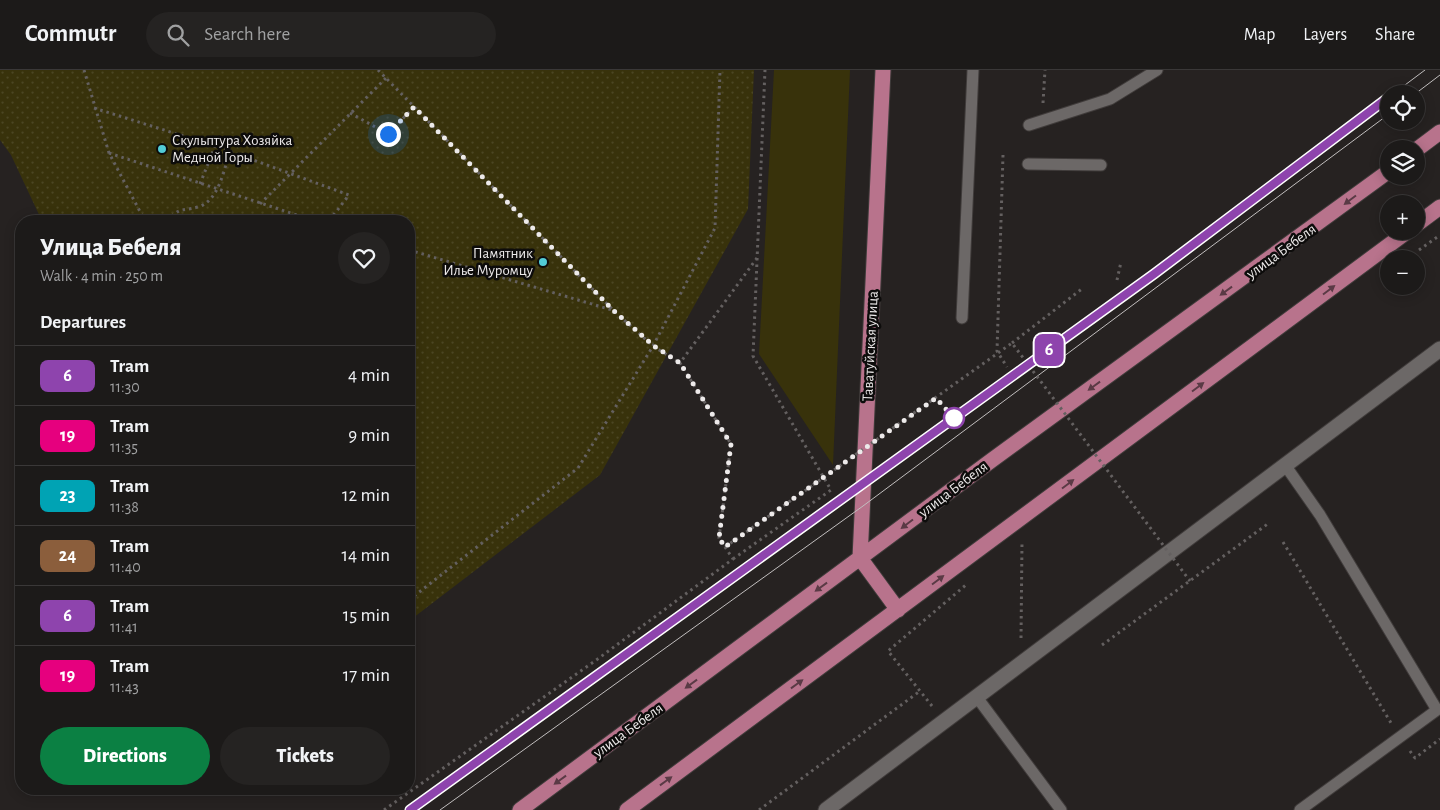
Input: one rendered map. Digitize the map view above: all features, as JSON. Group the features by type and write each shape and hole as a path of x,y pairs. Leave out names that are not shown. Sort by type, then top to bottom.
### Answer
{"main road":[{"name":"Таватуйская улица","path":"860,558 883,70"},
{"path":"1425,143 1440,132"},
{"name":"улица Бебеля","path":"520,810 860,558 1380,178"},
{"path":"1425,218 1440,207"},
{"path":"627,810 1396,240"},
{"path":"860,558 898,610"}],"street":[{"path":"826,810 1440,349"}],"lane":[{"path":"962,318 973,70"},
{"path":"1029,125 1110,99 1157,70"},
{"path":"1028,164 1101,165"},
{"path":"1285,465 1320,514 1438,709 1300,810"},
{"path":"976,696 1061,810"}],"path":[{"path":"84,70 109,154 142,215"},
{"path":"378,70 614,311 654,346 680,363 731,444 719,538 733,559"},
{"path":"415,595 578,468 654,346 715,228 720,70"},
{"path":"415,788 831,490 753,356 765,70"},
{"path":"1042,121 1045,70"},
{"path":"260,204 386,78"},
{"path":"350,114 388,134 414,107"},
{"path":"94,108 230,151 349,195 334,215"},
{"path":"200,184 215,146"},
{"path":"173,215 179,209 200,207 218,190 230,151"},
{"path":"109,154 295,215"},
{"path":"1004,154 997,351 1008,367"},
{"path":"1419,250 1440,235"},
{"path":"415,252 614,311"},
{"path":"680,363 757,258"},
{"path":"1117,280 1121,262"},
{"path":"725,547 1012,343 1083,288"},
{"path":"1012,343 1190,581"},
{"path":"1109,474 1117,468"},
{"path":"1102,645 1269,523"},
{"path":"1014,545 1022,539 1022,644"},
{"path":"1283,542 1400,737 1415,758 1440,740"},
{"path":"934,708 888,651 970,582"},
{"path":"760,810 920,691"},
{"path":"384,810 405,795"}],"shaded area":[{"path":"0,70 754,70 748,209 600,475 415,616 415,215 39,215 11,155 0,140"},
{"path":"774,70 850,70 833,465 759,354"}],"tram line":[{"path":"1405,85 1425,70"},
{"path":"1425,86 1440,75"},
{"path":"410,810 1153,274 1380,104"},
{"name":"6","path":"410,810 532,724 1154,274 1380,104"},
{"path":"440,810 863,506 1380,121"}],"place":[{"name":"Скульптура Хозяйка Медной Горы","path":"162,149"},
{"name":"Памятник Илье Муромцу","path":"543,262"}],"route":[{"path":"388,134 414,107 614,311 654,346 680,363 731,444 719,538 725,547 936,398 954,418"}]}
